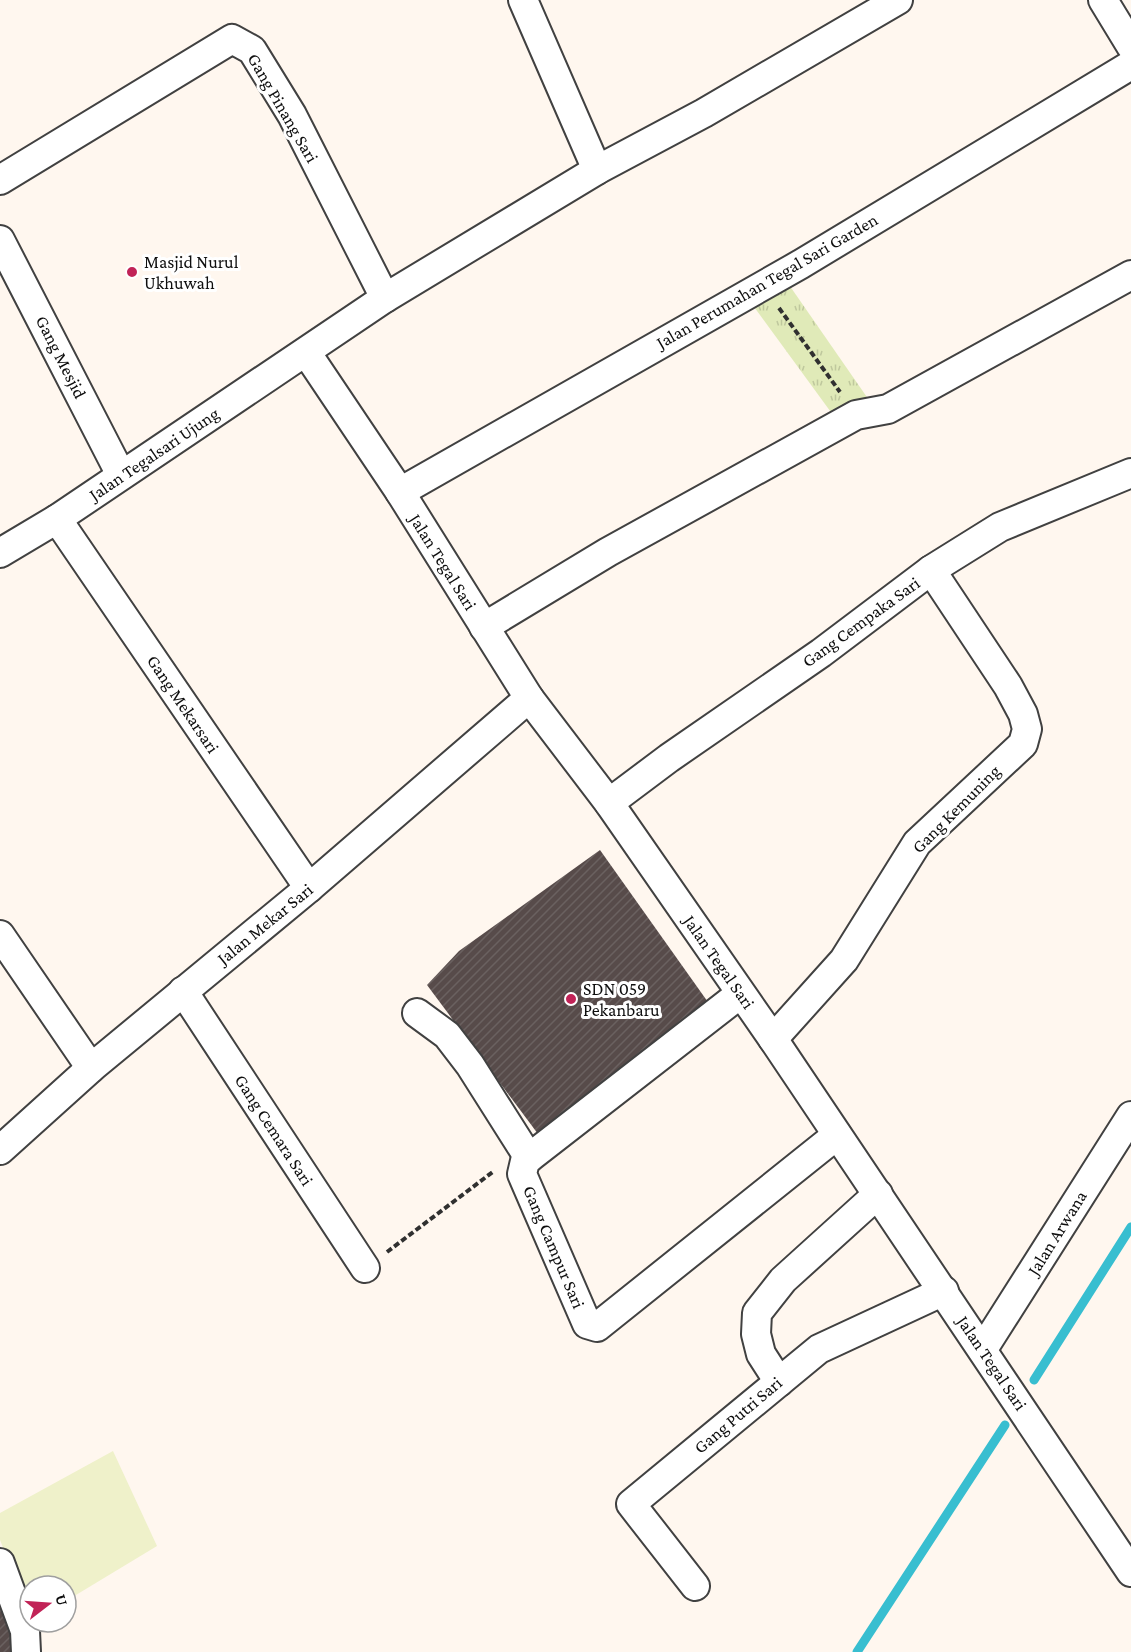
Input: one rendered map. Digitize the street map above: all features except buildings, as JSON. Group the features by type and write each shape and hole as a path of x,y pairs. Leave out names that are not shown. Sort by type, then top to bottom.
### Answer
{"street":[{"path":"523,0 597,170"},
{"name":"Jalan Tegalsari Ujung","path":"0,553 57,519 385,298 597,170 705,113 898,0"},
{"path":"1104,0 1131,46"},
{"name":"Gang Pinang Sari","path":"0,180 232,39 252,50 286,106 385,298"},
{"name":"Jalan Perumahan Tegal Sari Garden","path":"400,492 763,285 1131,65"},
{"name":"Gang Mesjid","path":"0,240 121,475"},
{"path":"484,627 608,552 856,415 888,409 1131,275"},
{"name":"Jalan Tegal Sari","path":"306,352 400,492 529,698 609,803 773,1039 1131,1572"},
{"name":"Gang Cempaka Sari","path":"609,803 669,758 822,653 932,570 1000,527 1131,473"},
{"name":"Gang Mekarsari","path":"57,519 309,888"},
{"name":"Gang Kemuning","path":"773,1039 844,960 917,843 1023,744 1027,729 1023,714 1008,686 932,570"},
{"name":"Jalan Mekar Sari","path":"0,1150 91,1068 309,888 529,698"},
{"path":"0,935 91,1068"},
{"name":"Gang Cemara Sari","path":"183,992 365,1268"},
{"name":"Gang Campur Sari","path":"740,994 525,1153 522,1174 588,1324 594,1328 837,1135"},
{"path":"417,1013 447,1035 470,1065 525,1153"},
{"name":"Jalan Arwana","path":"983,1349 1131,1116"},
{"path":"779,1382 760,1354 756,1334 757,1313 783,1280 878,1194"},
{"name":"Gang Putri Sari","path":"695,1586 632,1504 819,1349 944,1291"},
{"path":"0,1563 24,1631 26,1652"}],"path":[{"path":"763,285 856,415"},
{"path":"365,1268 525,1153"}],"green space":[{"path":"785,279 871,403 833,415 749,300"},
{"path":"113,1451 157,1546 78,1594 78,1574 18,1574 18,1585 0,1540 0,1513"}],"waterway":[{"path":"1034,1380 1131,1227"},
{"path":"857,1652 1005,1425"}],"place":[{"name":"Masjid Nurul Ukhuwah","path":"132,272"},
{"name":"SDN 059 Pekanbaru","path":"571,999"}]}
